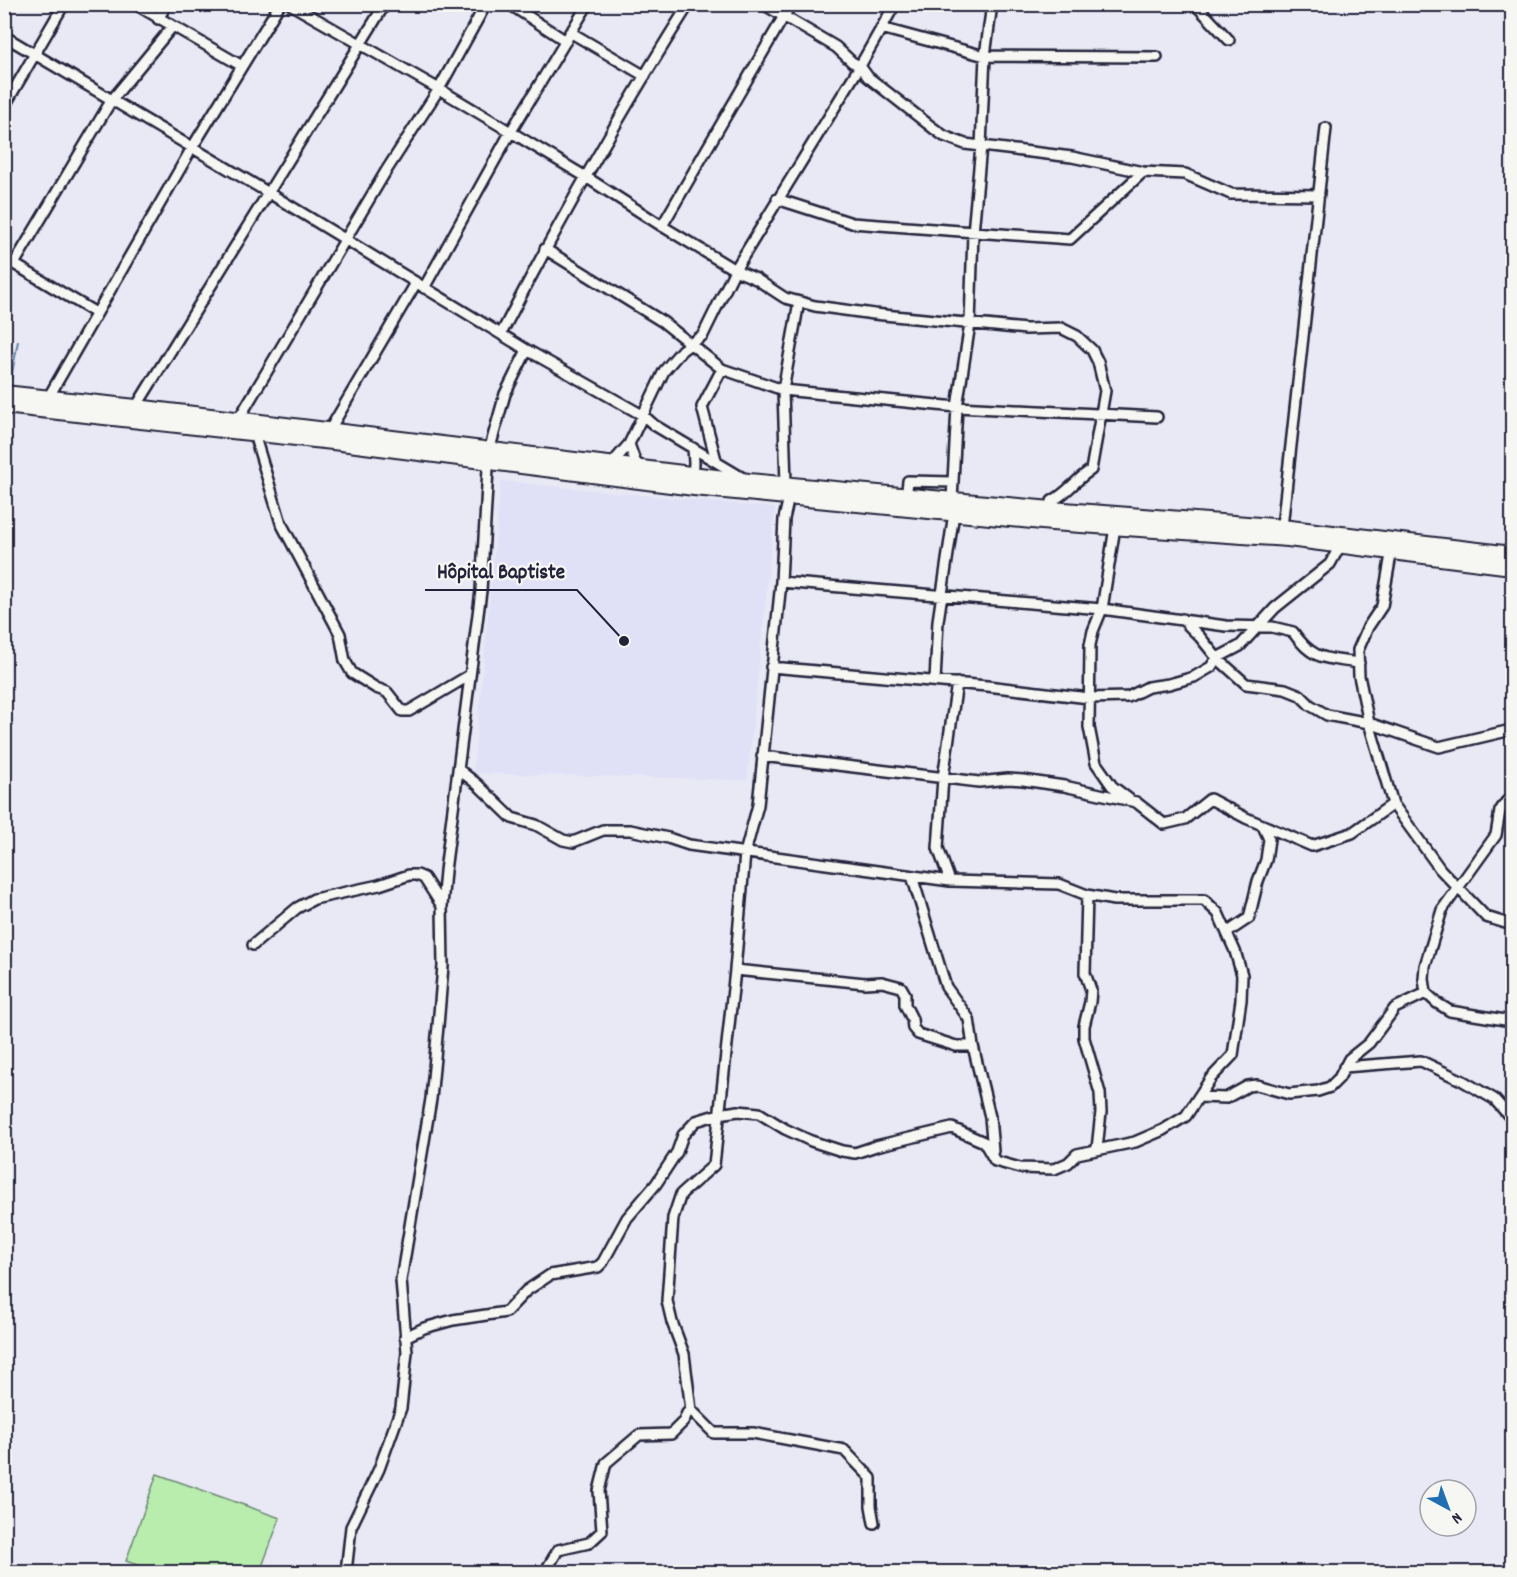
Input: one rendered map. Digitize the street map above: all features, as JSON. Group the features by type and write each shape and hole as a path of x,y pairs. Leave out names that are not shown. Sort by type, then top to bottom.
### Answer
{"main road":[{"path":"4,393 329,431 650,482 749,482 787,491"},
{"path":"4,406 254,434 640,468 693,482 907,502 1115,527 1288,539 1339,540 1512,554"},
{"path":"953,507 1051,509 1282,527 1339,540"},
{"path":"1391,546 1512,567"}],"street":[{"path":"4,107 64,4"},
{"path":"135,4 242,66"},
{"path":"158,19 167,4"},
{"path":"48,398 192,148 280,4"},
{"path":"290,4 586,177 662,226 785,298 874,314 1026,329 1061,328 1077,336 1092,350 1098,362 1104,391 1101,415 1091,470 1081,476 1064,495 1052,501 1051,509"},
{"path":"136,407 385,4"},
{"path":"238,420 345,240 439,90 486,4"},
{"path":"509,4 645,76"},
{"path":"329,431 420,286 588,4"},
{"path":"501,334 545,249 688,4"},
{"path":"763,4 824,39 860,66 868,77 944,136 965,144 1072,157 1143,172 1185,174 1231,194 1319,195"},
{"path":"662,226 791,4"},
{"path":"614,466 616,459 629,444 644,416 664,371 673,359 703,335 735,270 860,66 895,4"},
{"path":"935,681 953,507 952,482 957,407 970,324 973,233 981,146 985,56 992,4"},
{"path":"1195,4 1229,40"},
{"path":"14,264 111,100 172,27"},
{"path":"881,28 985,56 1157,57"},
{"path":"4,36 269,193 527,350 644,416 654,425 716,460 749,482"},
{"path":"1282,527 1326,128"},
{"path":"777,200 852,223 1070,239 1143,172"},
{"path":"545,249 663,322 689,345 723,369 783,390 957,407 1157,417"},
{"path":"4,258 96,313"},
{"path":"799,302 783,390 787,491 781,582 758,805 745,853 714,1166 681,1194 673,1218 667,1302 684,1354 691,1410 714,1433 753,1434 844,1450 871,1479 871,1506 874,1523"},
{"path":"346,1572 351,1527 379,1469 401,1408 407,1352 401,1280 432,1089 443,966 442,906 480,591 490,456 505,394 527,350"},
{"path":"716,460 702,406 723,369"},
{"path":"254,434 281,523 340,634 345,661 352,673 387,693 402,711 409,711 470,675"},
{"path":"629,444 640,468 650,482"},
{"path":"693,448 693,482"},
{"path":"907,502 908,481 952,482"},
{"path":"1115,527 1102,609 1090,645 1089,727 1094,759 1112,786 1131,801"},
{"path":"771,667 957,683 1089,698 1128,697 1148,687 1194,677 1211,667 1216,658 1240,646 1298,588 1330,564 1339,540"},
{"path":"1391,546 1382,606 1368,627 1358,650 1359,676 1369,723 1393,804 1440,869 1486,917 1512,925"},
{"path":"781,582 1102,609 1226,626 1272,627 1293,632 1303,647 1318,657 1359,663"},
{"path":"1182,619 1216,658 1246,684 1285,689 1300,695 1310,705 1327,715 1369,723 1439,747 1507,731 1512,732"},
{"path":"950,881 938,848 943,778 957,683"},
{"path":"762,756 979,782 1008,778 1064,786 1136,802 1148,809 1164,824 1185,819 1210,799 1263,826 1312,846 1352,833 1393,804"},
{"path":"458,769 512,818 536,825 563,840 573,842 603,830 630,830 689,845 950,881 1059,884 1087,896 1114,900 1200,899 1214,907 1228,932 1242,975 1237,1036 1233,1055 1211,1078 1186,1116 1163,1130 1135,1142 1077,1154 1068,1163 1054,1170 1020,1168 995,1161 990,1117 969,1019 946,987 912,876"},
{"path":"1512,800 1506,802 1500,811 1496,835 1442,909 1425,966 1424,979 1426,993 1450,1011 1512,1020"},
{"path":"1228,932 1249,918 1266,860 1269,839 1263,826"},
{"path":"253,945 297,908 314,899 379,885 409,875 417,874 424,878 442,906"},
{"path":"1087,896 1084,953 1085,973 1091,990 1084,1038 1100,1093 1101,1112 1097,1149"},
{"path":"735,970 865,983 882,982 901,987 905,994 904,1005 912,1019 913,1028 918,1034 956,1046 973,1046"},
{"path":"1200,1097 1226,1098 1248,1086 1257,1085 1289,1094 1318,1091 1330,1087 1339,1078 1349,1059 1369,1043 1395,1008 1426,993"},
{"path":"1344,1067 1421,1061 1494,1099 1512,1119"},
{"path":"405,1337 424,1328 453,1320 506,1312 526,1291 550,1275 598,1267 627,1218 656,1184 677,1152 683,1135 696,1121 738,1111 759,1113 811,1141 855,1153 952,1128 978,1137 993,1155"},
{"path":"545,1572 558,1550 589,1543 602,1532 599,1491 606,1463 639,1435 671,1434 691,1410"}],"shaded area":[{"path":"501,481 775,508 747,780 473,773"}],"green space":[{"path":"157,1474 280,1518 260,1572 158,1572 126,1561"}],"waterway":[{"path":"11,379 18,341"},
{"path":"4,457 9,414"}],"place":[{"name":"Hôpital Baptiste","path":"624,641"}]}
